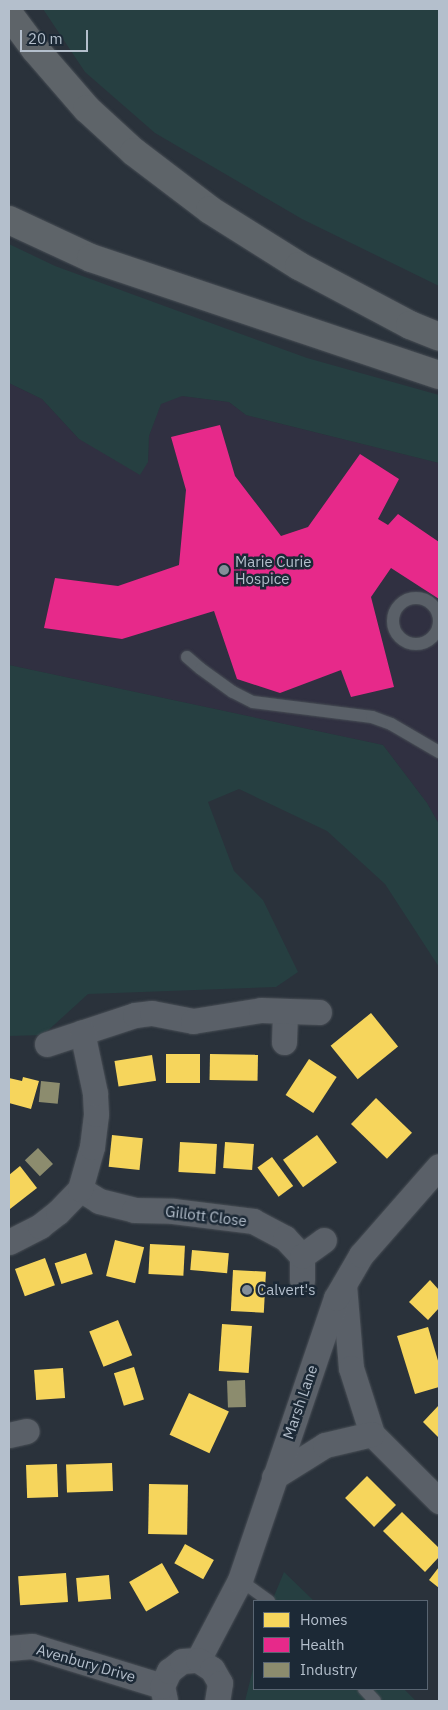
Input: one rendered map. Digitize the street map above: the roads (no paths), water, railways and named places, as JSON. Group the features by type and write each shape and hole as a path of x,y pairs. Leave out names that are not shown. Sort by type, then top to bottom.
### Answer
{"highway":[{"path":"9,14 35,49 87,108 134,152 210,210 299,266 410,325 439,337"},
{"path":"9,220 91,258 439,375"}],"street":[{"path":"47,1044 135,1015 152,1013 193,1021 261,1010 319,1012"},
{"path":"284,1042 285,1011"},
{"path":"9,1242 40,1226 80,1189 92,1147 96,1114 95,1093 82,1032"},
{"name":"Marsh Lane","path":"198,1660 240,1580 330,1316 344,1285 361,1255 439,1166"},
{"name":"Gillott Close","path":"80,1189 99,1201 134,1210 173,1211 253,1221 285,1238 302,1268 324,1240"},
{"path":"344,1285 351,1368 372,1434 439,1501"},
{"path":"274,1477 325,1445 372,1434"},
{"name":"Avenbury Drive","path":"9,1648 32,1646 164,1693"},
{"path":"164,1693 168,1670 182,1662 198,1660 212,1669 220,1684 217,1701"}],"lane":[{"path":"187,657 225,686 253,702 372,717 391,724 439,752"},
{"path":"240,1580 267,1600"},
{"path":"365,1690 375,1701"}],"place":[{"name":"Marie Curie Hospice","path":"224,570"},
{"name":"Calvert's","path":"247,1290"}]}
